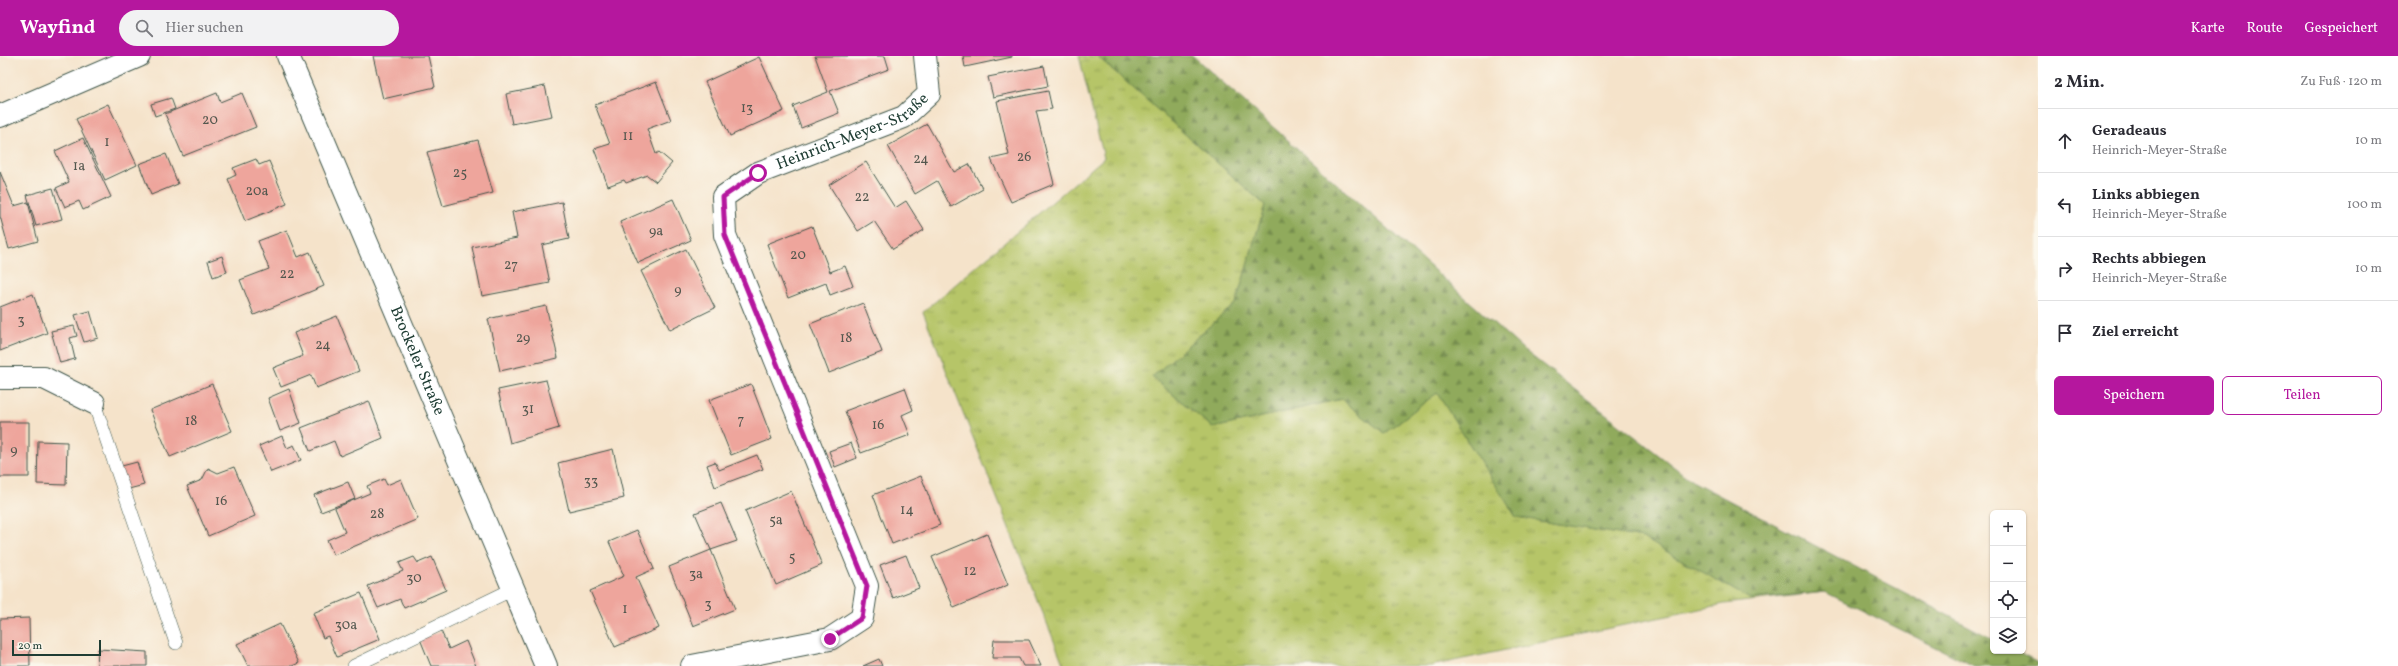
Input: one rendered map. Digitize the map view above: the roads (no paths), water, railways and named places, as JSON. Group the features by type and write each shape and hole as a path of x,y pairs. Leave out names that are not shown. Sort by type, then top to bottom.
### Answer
{"street":[{"path":"0,116 139,56"},
{"name":"Brockeler Straße","path":"288,56 546,666"},
{"name":"Heinrich-Meyer-Straße","path":"692,666 830,639 862,618 867,586 725,235 723,197 758,173 904,117 929,94 925,56"},
{"path":"0,378 44,378 94,403"}],"lane":[{"path":"94,403 176,643"},
{"path":"354,666 513,589"}]}
